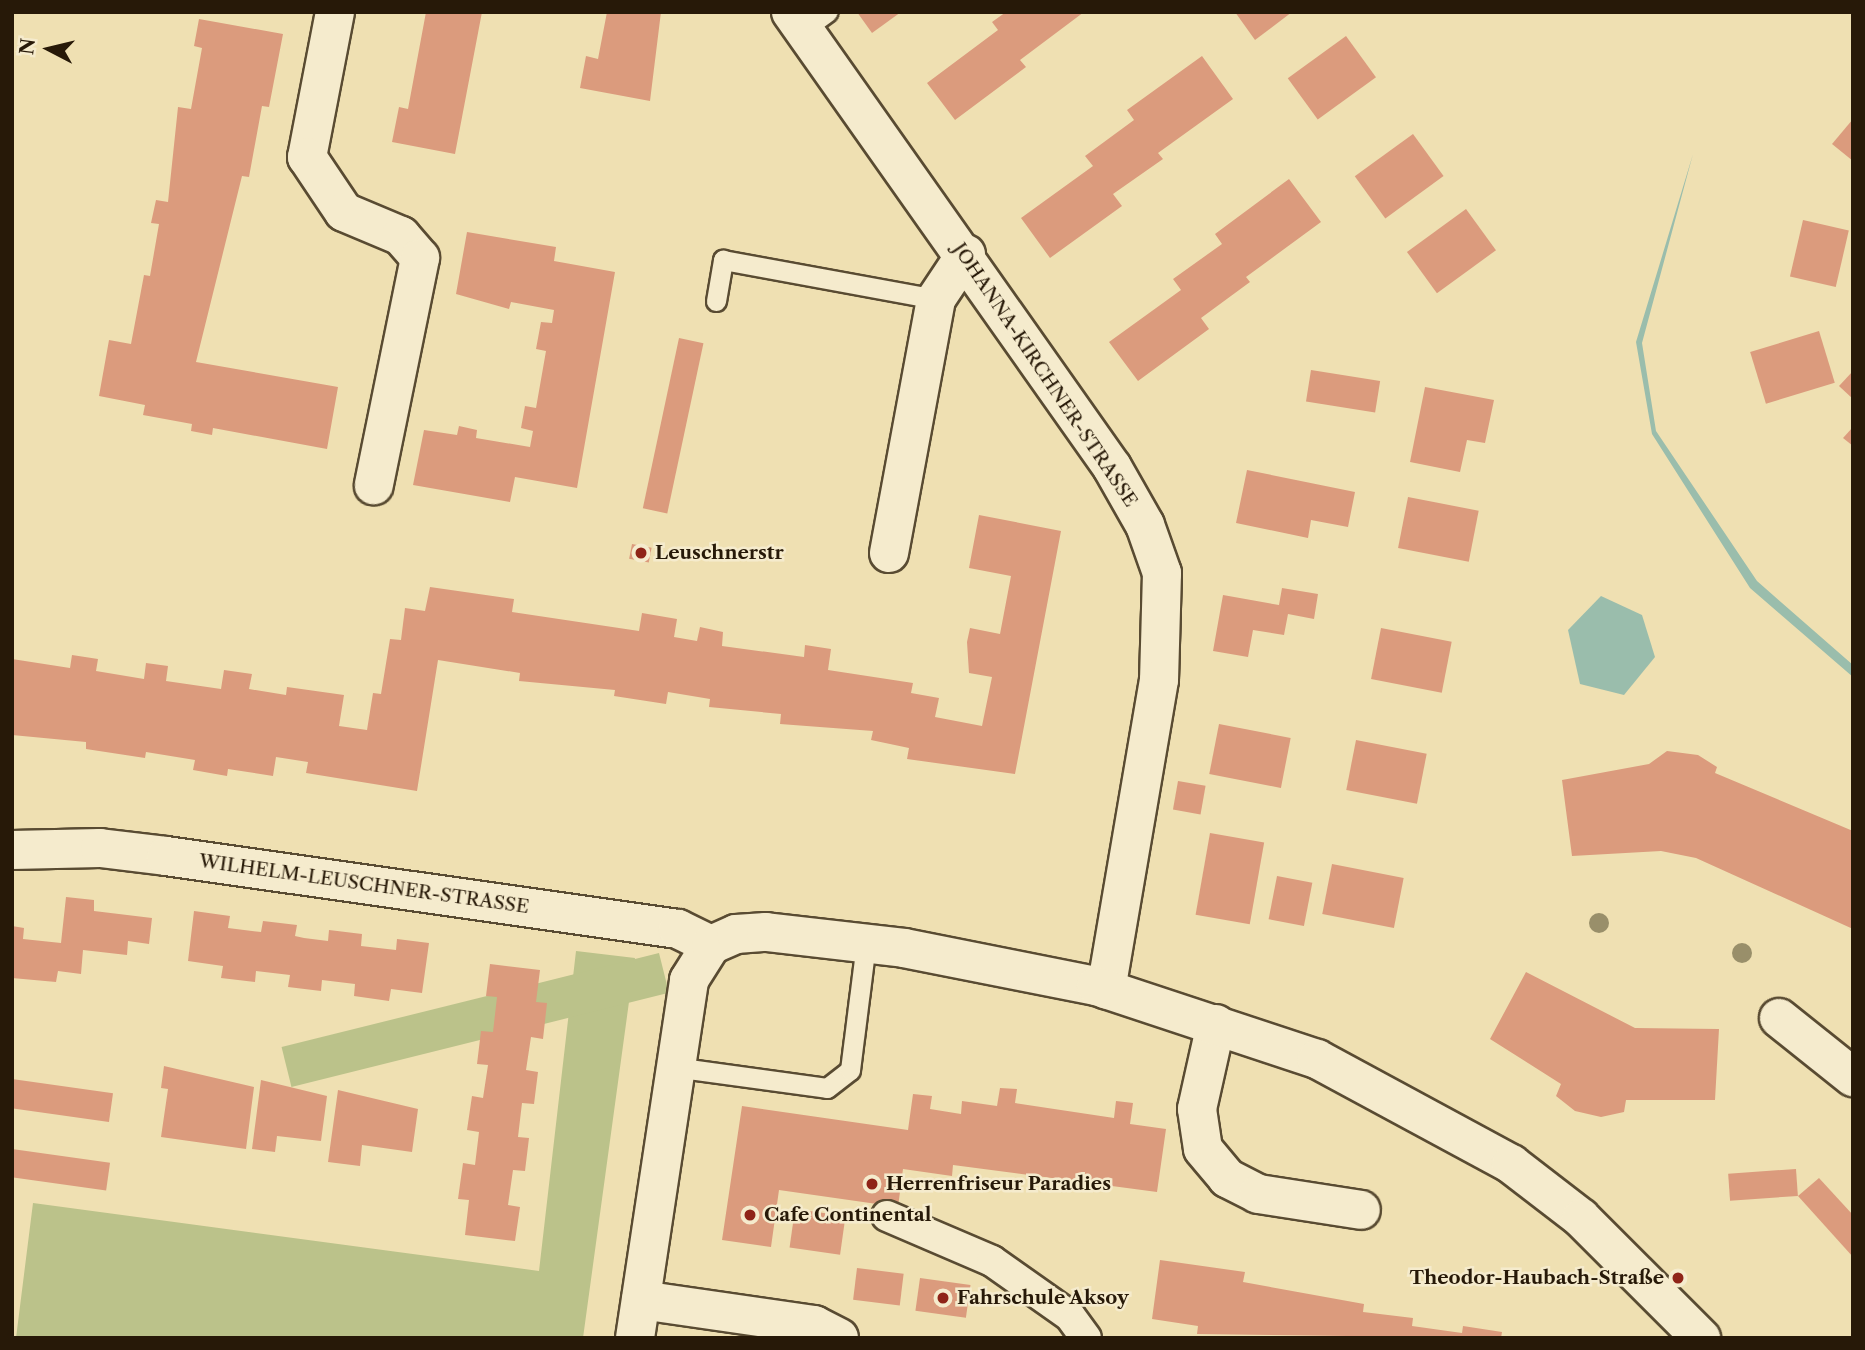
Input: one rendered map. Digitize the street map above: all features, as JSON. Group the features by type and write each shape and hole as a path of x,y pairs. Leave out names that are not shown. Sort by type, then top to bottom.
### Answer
{"street":[{"path":"335,12 307,157 344,212 401,236 420,258 374,485"},
{"name":"JOHANNA-KIRCHNER-STRASSE","path":"807,18 1112,467 1145,524 1162,573 1159,680 1106,989"},
{"path":"889,553 936,299 966,254"},
{"name":"WILHELM-LEUSCHNER-STRASSE","path":"12,850 100,848 177,857 678,929 711,945"},
{"path":"635,1338 676,1051 689,980 711,945 736,934 766,932 866,943 1106,989 1216,1024 1378,1087 1511,1164 1581,1218 1701,1338"},
{"path":"1779,1018 1853,1077"},
{"path":"1216,1024 1197,1109 1203,1149 1227,1178 1258,1194 1361,1210"},
{"path":"887,1216 992,1261 1070,1316 1086,1338"},
{"path":"641,1300 814,1325 839,1338"}],"lane":[{"path":"716,301 723,260 936,299"},
{"path":"676,1051 827,1088 850,1070 866,943"}],"green space":[{"path":"576,951 635,958 583,1338 16,1338 33,1203 539,1271"},
{"path":"659,953 669,993 291,1087 282,1047"}],"shaded area":[{"path":"1693,154 1642,343 1656,431 1757,581 1853,665 1853,677 1750,588 1652,434 1636,342"},
{"path":"1601,596 1642,615 1655,657 1624,695 1580,684 1568,630"}],"building":[{"path":"426,12 482,12 455,154 392,142 399,107 408,109"},
{"path":"607,12 661,12 650,101 580,88 586,56 598,59"},
{"path":"857,12 901,12 872,33"},
{"path":"1006,12 1084,12 1020,60 1026,67 955,120 927,83 998,30 992,22"},
{"path":"1235,12 1292,12 1255,40"},
{"path":"199,19 283,34 269,107 262,106 249,177 242,176 196,362 338,387 327,449 213,428 212,435 191,431 192,424 143,415 145,405 99,396 109,340 131,344 144,275 150,276 159,224 151,223 156,200 168,202 178,107 191,109 202,48 194,46"},
{"path":"1346,36 1376,77 1318,120 1288,78"},
{"path":"1202,56 1233,99 1158,153 1163,159 1113,194 1122,206 1050,258 1021,218 1093,166 1085,156 1134,120 1127,110"},
{"path":"1853,119 1853,161 1832,144"},
{"path":"1413,134 1444,176 1385,218 1355,176"},
{"path":"1289,179 1321,222 1246,277 1250,282 1201,318 1209,329 1138,381 1109,342 1181,290 1173,279 1222,244 1215,234"},
{"path":"1466,209 1496,250 1437,293 1407,252"},
{"path":"1803,220 1849,231 1836,287 1790,277"},
{"path":"467,232 556,247 554,261 615,272 577,488 515,477 510,502 413,485 424,430 457,435 459,426 477,430 476,438 530,447 533,431 521,428 525,406 536,408 546,351 536,349 541,322 552,323 554,310 511,302 509,309 456,294"},
{"path":"1819,331 1835,383 1766,404 1750,352"},
{"path":"679,338 703,343 667,513 643,508"},
{"path":"1311,370 1380,381 1375,413 1306,402"},
{"path":"1853,371 1853,399 1839,386"},
{"path":"1425,387 1494,400 1485,443 1467,440 1460,472 1410,462"},
{"path":"1853,427 1853,446 1843,438"},
{"path":"1247,470 1355,492 1348,527 1311,520 1308,538 1236,523"},
{"path":"1408,497 1479,511 1469,562 1398,548"},
{"path":"979,515 1061,531 1015,774 907,759 909,748 871,740 873,731 780,724 781,714 709,707 710,699 668,692 666,704 614,696 615,690 519,681 520,673 438,660 417,791 306,773 308,762 276,757 273,776 228,769 227,776 193,770 195,760 146,752 145,758 86,749 86,742 12,735 12,659 70,668 72,655 98,659 96,671 144,679 146,663 168,666 166,681 221,689 224,670 252,674 249,689 286,695 287,687 344,695 339,726 367,730 373,693 381,694 390,639 401,640 405,608 425,611 430,587 514,599 512,612 639,631 642,613 677,619 674,637 697,641 700,627 723,632 722,646 804,657 805,645 831,649 828,670 913,683 911,693 939,698 935,717 982,726 992,677 969,673 967,642 970,628 1000,634 1011,576 969,568"},
{"name":"Leuschnerstr","path":"632,544 652,548 649,563 629,559"},
{"path":"1282,588 1318,594 1314,619 1288,614 1284,635 1253,630 1248,657 1213,651 1223,595 1279,605"},
{"path":"1381,628 1452,642 1442,693 1371,679"},
{"path":"1219,724 1291,738 1281,788 1209,774"},
{"path":"1356,740 1427,754 1417,804 1346,790"},
{"path":"1667,751 1698,755 1717,767 1715,773 1853,831 1853,929 1696,858 1661,851 1572,856 1562,780 1649,764"},
{"path":"1178,781 1206,786 1201,814 1173,810"},
{"path":"1210,833 1264,843 1250,924 1196,915"},
{"path":"1332,864 1404,878 1394,928 1322,914"},
{"path":"1277,876 1312,883 1304,926 1269,919"},
{"path":"66,897 94,900 94,911 152,918 149,944 128,941 127,955 83,950 81,974 58,971 56,982 12,978 12,926 24,928 23,939 61,943"},
{"path":"194,911 230,916 228,928 261,932 263,921 297,925 295,936 304,938 328,941 329,930 362,934 361,946 396,950 397,939 429,943 422,993 391,989 389,1001 354,996 355,984 322,980 321,991 288,987 290,975 256,971 255,982 221,978 223,966 188,961"},
{"path":"490,964 540,970 536,1002 547,1003 543,1039 531,1037 526,1070 538,1072 534,1104 522,1103 518,1137 529,1138 525,1171 513,1170 508,1205 520,1207 515,1241 465,1235 469,1200 458,1199 463,1163 475,1165 479,1132 467,1130 472,1096 483,1098 488,1065 477,1064 481,1031 493,1032 497,997 486,996"},
{"path":"1526,972 1635,1028 1719,1029 1715,1100 1626,1100 1624,1112 1601,1117 1575,1111 1556,1096 1561,1084 1490,1039"},
{"path":"164,1066 254,1087 246,1149 161,1137 168,1089 161,1088"},
{"path":"12,1079 113,1093 109,1122 12,1108"},
{"path":"261,1080 327,1096 321,1141 277,1136 275,1152 252,1149"},
{"path":"1000,1088 1017,1089 1015,1103 1114,1118 1116,1101 1133,1103 1130,1124 1166,1129 1157,1192 953,1165 952,1176 903,1169 898,1207 779,1190 771,1247 722,1240 742,1106 908,1130 913,1094 932,1096 930,1109 961,1114 962,1101 997,1106"},
{"path":"338,1090 418,1109 412,1152 362,1145 360,1166 328,1162"},
{"path":"12,1149 110,1163 106,1191 12,1177"},
{"path":"1796,1169 1798,1196 1730,1201 1728,1174"},
{"path":"1819,1178 1853,1215 1853,1257 1798,1196"},
{"path":"795,1209 846,1216 840,1255 790,1248"},
{"path":"1160,1260 1245,1272 1243,1282 1364,1304 1363,1312 1413,1318 1412,1326 1462,1333 1463,1326 1502,1332 1501,1338 1197,1334 1198,1326 1152,1319"},
{"path":"857,1268 904,1274 900,1305 853,1300"},
{"name":"Fahrschule Aksoy","path":"920,1278 971,1285 966,1318 915,1311"}],"place":[{"name":"Leuschnerstr","path":"641,553"},
{"name":"Herrenfriseur Paradies","path":"872,1184"},
{"name":"Cafe Continental","path":"750,1215"},
{"name":"Theodor-Haubach-Straße","path":"1678,1278"},
{"name":"Fahrschule Aksoy","path":"943,1298"}]}
